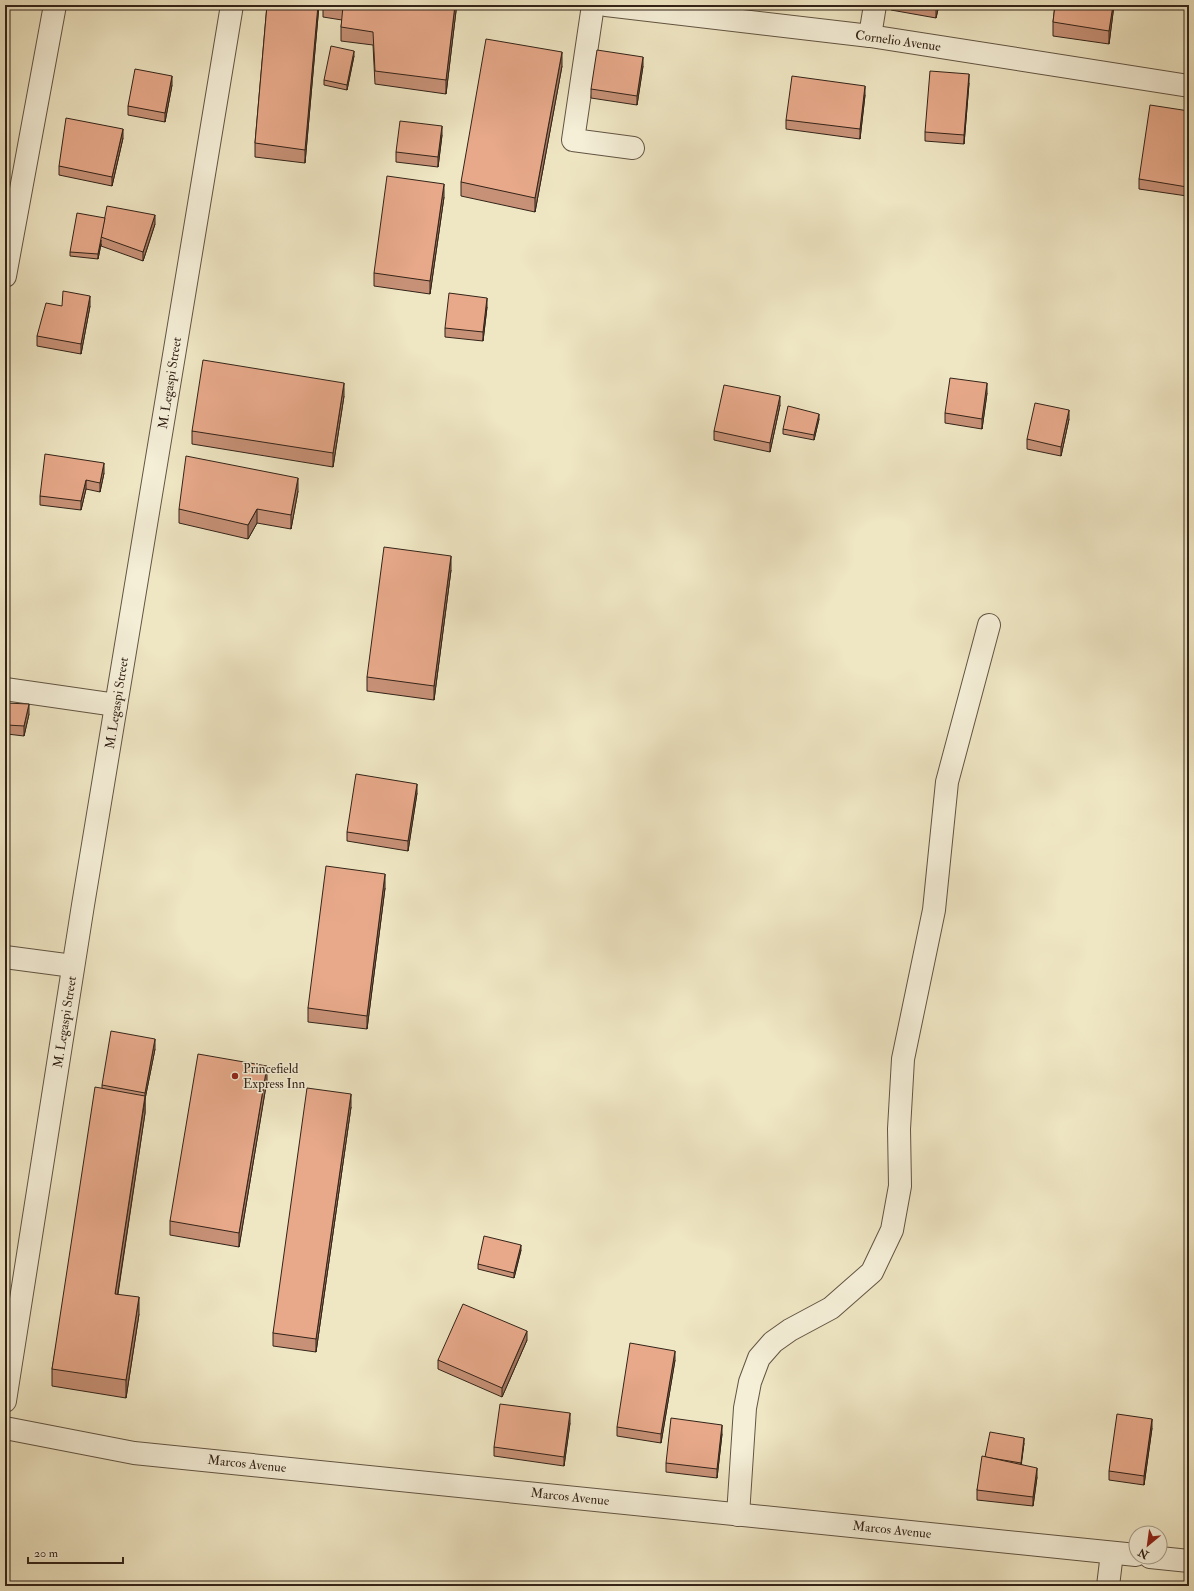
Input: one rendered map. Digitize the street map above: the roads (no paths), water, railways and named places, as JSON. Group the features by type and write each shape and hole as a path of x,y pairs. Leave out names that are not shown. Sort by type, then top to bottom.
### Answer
{"street":[{"path":"5,276 55,5"},
{"name":"M. Legaspi Street","path":"5,1401 73,966 232,5"},
{"path":"593,5 573,140 633,148"},
{"name":"Cornelio Avenue","path":"606,5 870,36 1189,86"},
{"path":"870,36 875,5"},
{"path":"738,1515 745,1408 750,1382 759,1358 773,1342 790,1330 831,1308 872,1272 892,1230 900,1186 900,1129 903,1059 934,910 947,782 989,625"},
{"path":"5,689 116,705"},
{"path":"5,957 73,966"},
{"name":"Marcos Avenue","path":"5,1428 134,1453 1128,1555"},
{"path":"1108,1586 1112,1553"},
{"path":"1168,1559 1189,1561"}],"place":[{"name":"Princefield Express Inn","path":"235,1076"}]}
